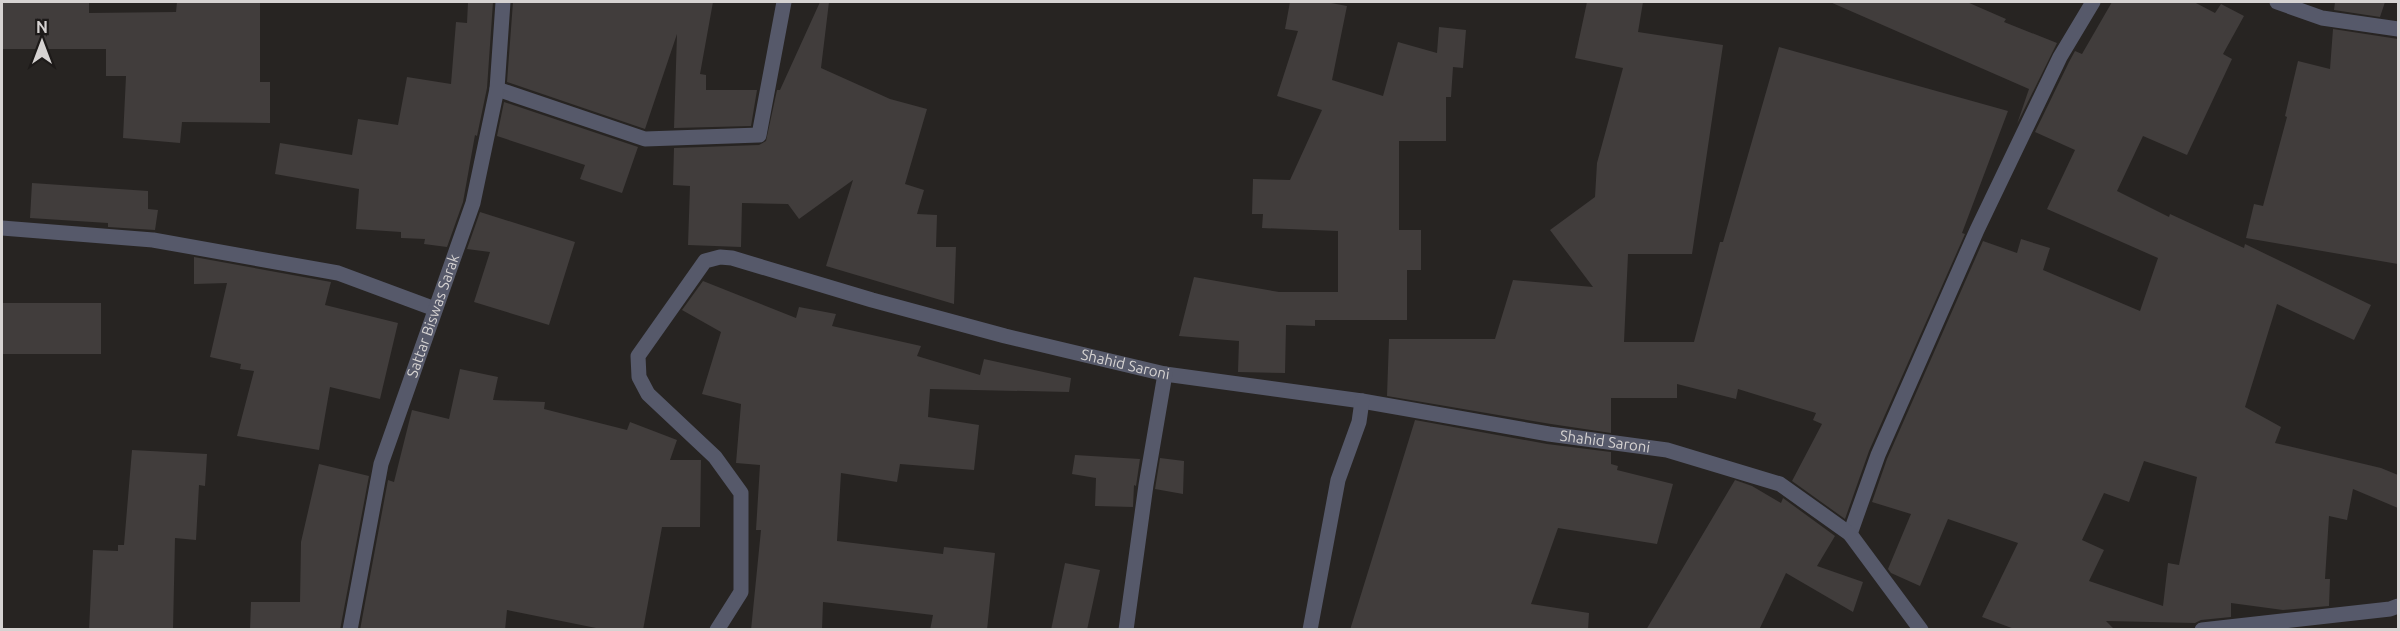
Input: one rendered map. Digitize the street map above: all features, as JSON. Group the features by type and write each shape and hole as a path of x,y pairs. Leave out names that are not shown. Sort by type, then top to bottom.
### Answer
{"street":[{"name":"Sattar Biswas Sarak","path":"350,630 381,464 473,203 497,89 503,2"},
{"path":"497,89 645,139 759,135 784,2"},
{"path":"1850,534 1878,455 1977,230 2060,57 2093,2"},
{"path":"2277,2 2322,18 2398,28"},
{"path":"2,228 153,240 338,273 435,309"},
{"name":"Shahid Saroni","path":"717,630 741,592 741,493 715,457 648,394 639,377 638,356 705,261 720,257 732,258 872,300 1005,336 1165,374 1362,401 1549,434 1667,450 1780,484 1850,534 1921,630"},
{"path":"1126,630 1146,485 1165,374"},
{"path":"1310,630 1338,480 1359,422 1362,401"},
{"path":"2202,630 2390,609 2398,606"}],"building":[{"path":"2,2 89,2 89,13 176,12 177,2 260,2 260,82 270,82 270,123 182,122 180,143 123,138 126,76 106,76 106,49 2,49"},
{"path":"468,2 493,2 487,88 477,136 475,135 463,202 447,247 424,244 425,239 401,238 401,232 356,229 359,189 275,174 280,143 352,155 358,119 398,125 407,77 451,84 456,22 467,23"},
{"path":"513,2 713,2 700,74 706,75 706,90 757,90 751,126 674,128 677,34 645,129 507,82"},
{"path":"820,2 829,2 821,68 890,99 927,109 905,184 924,190 917,214 937,215 936,247 956,247 954,304 826,266 853,180 799,219 788,204 742,203 741,247 688,245 690,186 673,185 674,148 759,145 766,141 777,90 780,90"},
{"path":"1290,2 1326,2 1347,6 1332,80 1383,96 1398,42 1437,53 1439,27 1466,30 1463,68 1453,67 1451,97 1446,97 1446,141 1399,141 1399,230 1421,230 1421,270 1407,270 1407,320 1315,320 1315,326 1286,325 1285,373 1238,372 1239,341 1179,336 1194,277 1279,292 1338,292 1338,231 1262,228 1263,214 1252,214 1253,179 1290,180 1322,110 1277,96 1298,31 1285,29"},
{"path":"1587,2 1643,2 1638,32 1723,45 1692,254 1628,254 1624,342 1694,342 1720,242 1723,242 1779,47 2008,111 1962,233 1965,234 1869,451 1845,519 1792,481 1822,424 1813,420 1816,413 1738,389 1736,399 1677,384 1677,398 1611,398 1611,433 1387,396 1389,339 1495,339 1513,280 1593,287 1550,230 1595,197 1597,163 1623,68 1575,58"},
{"path":"1830,2 1967,2 2006,19 2004,22 2057,43 2017,124 2029,89"},
{"path":"2112,2 2194,2 2215,13 2221,4 2244,16 2223,54 2232,59 2187,155 2143,136 2117,191 2169,217 2170,214 2244,248 2245,244 2371,305 2354,340 2277,304 2245,407 2281,427 2275,443 2381,468 2398,475 2398,508 2353,489 2347,520 2329,516 2325,579 2330,579 2329,606 2283,610 2231,603 2231,617 2201,620 2195,623 2106,621 2115,630 2017,630 1982,617 2018,543 1948,519 1920,586 1891,573 1888,569 1911,514 1872,502 1887,459 1983,241 2017,253 2021,239 2050,248 2043,270 2140,311 2158,258 2047,209 2075,150 2035,132 2075,51 2082,54","holes":["2144,461 2197,477 2179,565 2168,563 2163,606 2089,581 2104,550 2082,540 2104,493 2129,502"]},
{"path":"2335,2 2385,2 2380,17 2334,10"},
{"path":"2333,29 2398,39 2398,264 2246,238 2254,204 2263,206 2287,117 2285,116 2298,61 2330,69"},
{"path":"504,102 638,147 622,193 580,179 585,165 497,136"},
{"path":"32,183 148,191 148,209 158,210 155,230 108,227 108,223 30,218"},
{"path":"480,212 575,242 549,325 474,302 490,252 467,249"},
{"path":"194,257 331,282 325,305 398,323 380,399 330,387 319,450 237,436 254,371 240,369 241,364 210,357 227,283 194,284"},
{"path":"703,281 796,318 799,307 836,314 832,326 921,346 917,356 980,375 984,359 1071,378 1069,392 930,389 928,417 979,425 974,470 900,464 897,482 841,473 837,541 943,554 944,547 995,553 987,630 930,630 933,615 823,602 822,630 751,630 761,530 756,530 760,465 736,463 741,404 702,394 721,332 682,310"},
{"path":"3,303 101,303 101,354 3,354"},
{"path":"460,369 498,377 493,400 545,402 544,409 627,430 630,422 677,440 670,460 701,460 700,527 662,527 643,630 606,630 507,610 505,630 360,630 388,480 394,482 412,410 449,419"},
{"path":"1415,420 1547,444 1611,452 1611,464 1618,466 1617,470 1673,484 1657,544 1558,528 1531,604 1589,613 1588,630 1350,630"},
{"path":"132,450 207,454 205,486 199,485 196,540 175,538 173,630 89,630 93,550 118,551 118,545 124,545"},
{"path":"1075,455 1140,459 1136,486 1134,485 1133,507 1095,506 1096,478 1072,474"},
{"path":"1160,458 1184,461 1183,494 1155,489"},
{"path":"319,464 369,476 340,630 250,630 251,602 300,602 301,542"},
{"path":"1735,480 1752,486 1781,503 1783,498 1835,536 1817,566 1863,582 1853,612 1786,573 1759,630 1646,630"},
{"path":"1065,563 1100,570 1087,630 1051,630"}]}
